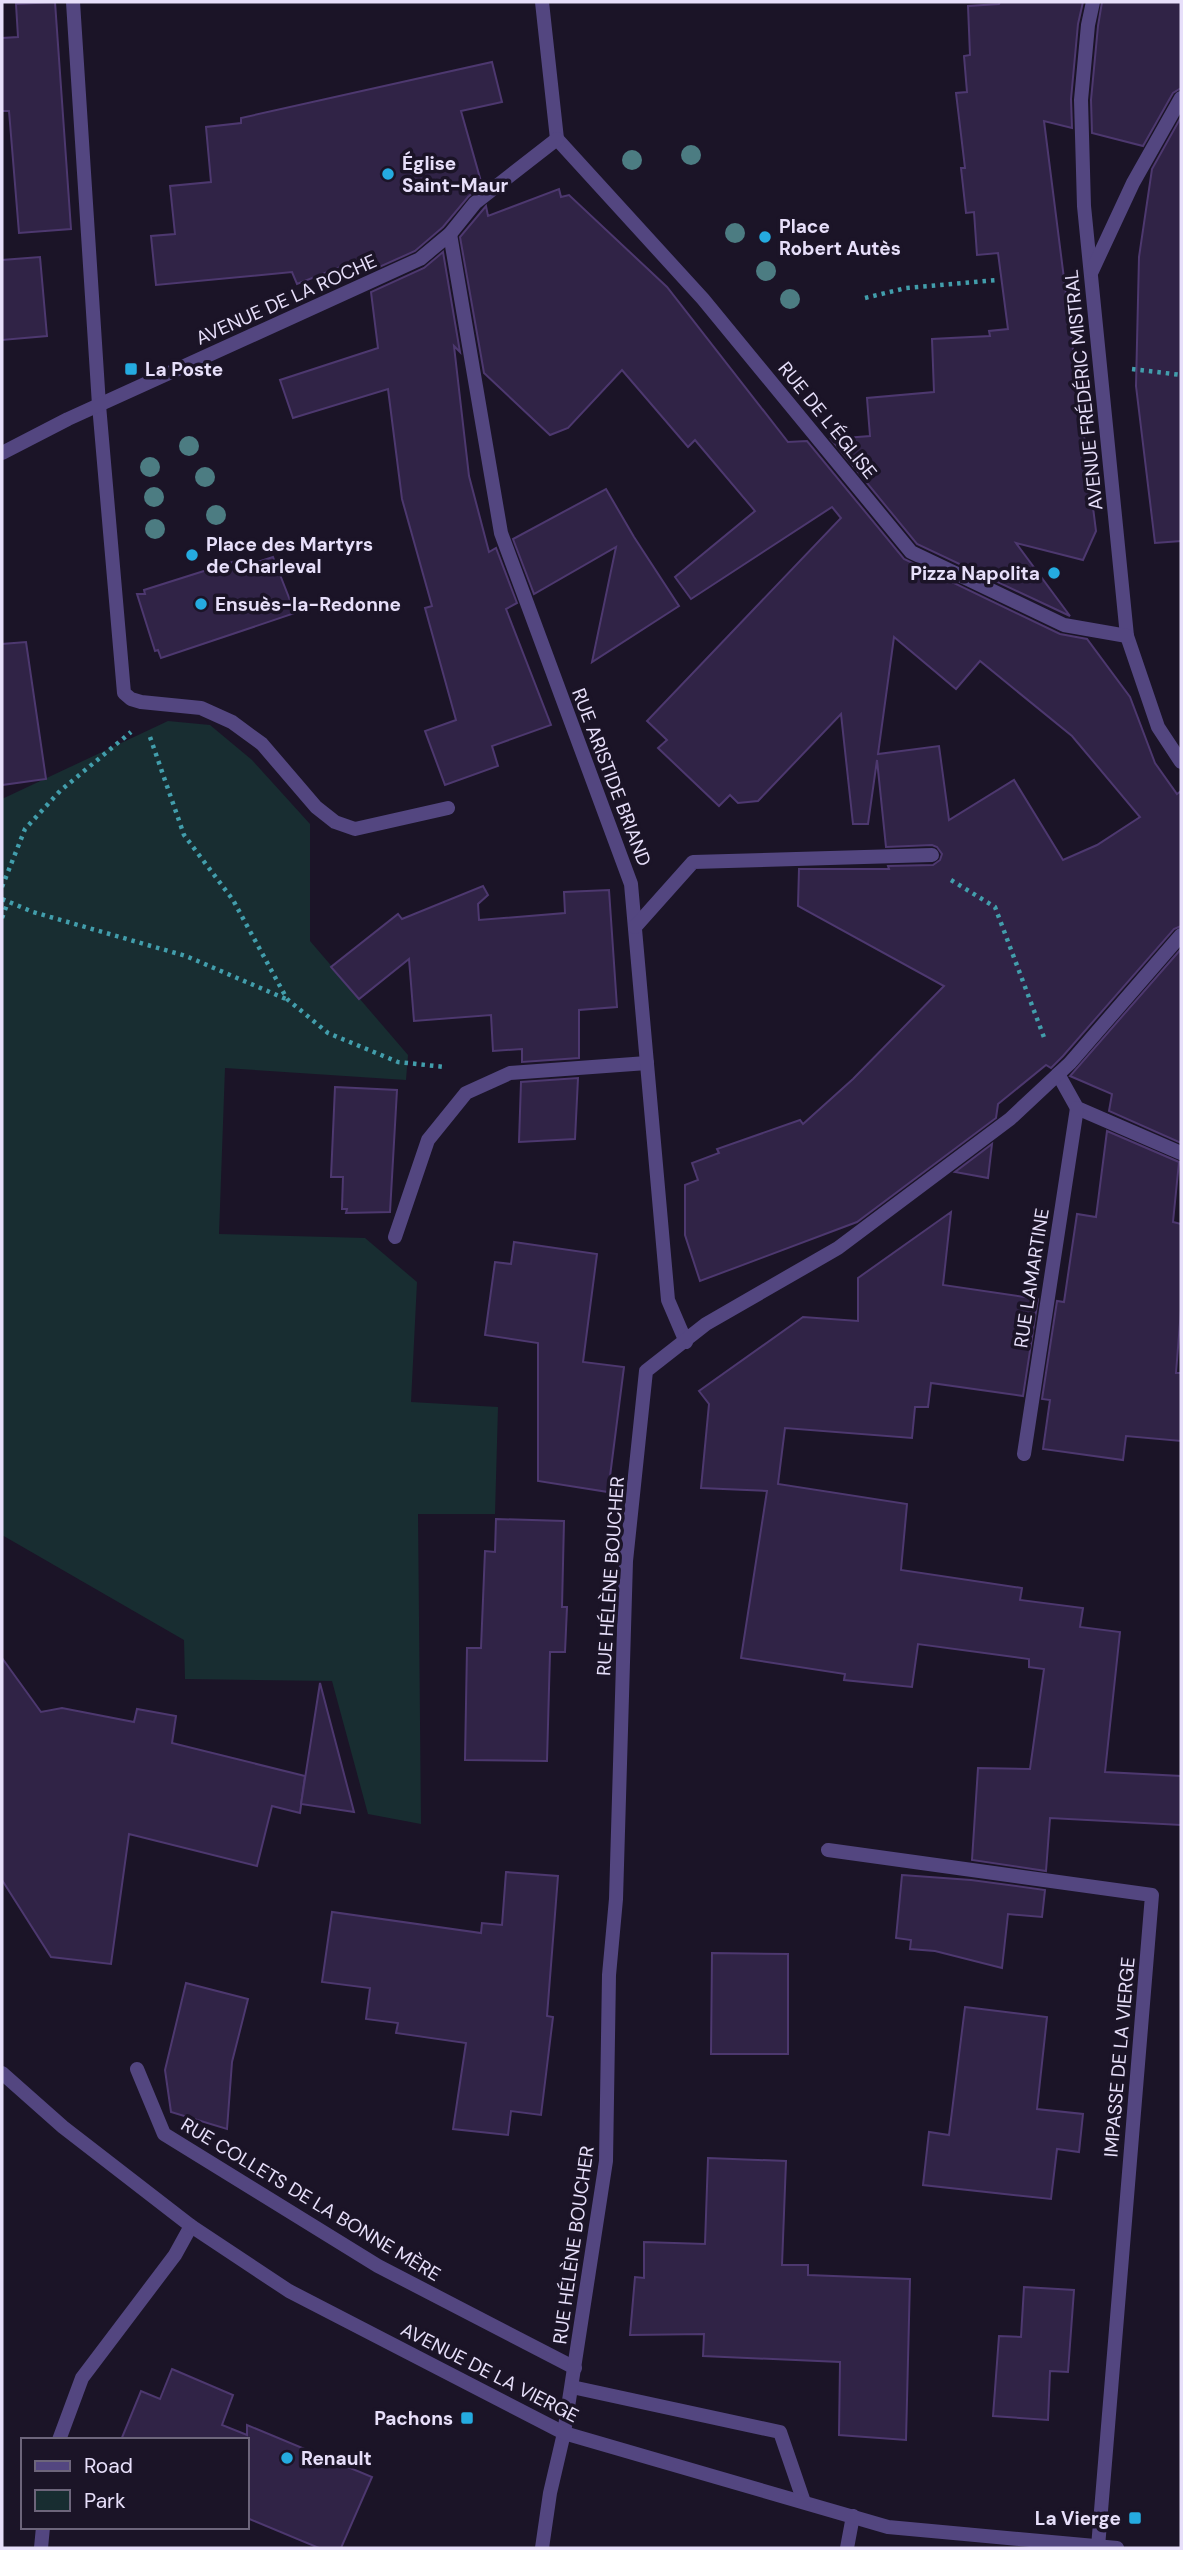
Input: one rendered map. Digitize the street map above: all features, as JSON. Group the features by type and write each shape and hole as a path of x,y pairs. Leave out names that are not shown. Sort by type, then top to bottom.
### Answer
{"street":[{"path":"73,2 99,405 124,692 131,699 141,702 201,708 232,722 262,744 316,807 335,822 355,829 448,808"},
{"path":"542,2 557,139"},
{"name":"AVENUE FRÉDÉRIC MISTRAL","path":"1093,2 1088,25 1081,100 1084,206 1126,636 1158,727 1181,762"},
{"path":"1091,272 1133,183 1181,98"},
{"name":"AVENUE DE LA ROCHE","path":"2,453 99,405 420,260 450,234 475,203 557,139"},
{"name":"RUE DE L’ÉGLISE","path":"557,139 703,299 911,552 1065,625 1126,636"},
{"name":"RUE ARISTIDE BRIAND","path":"450,234 501,533 631,884 668,1300 686,1342"},
{"path":"635,927 693,862 932,855"},
{"name":"RUE HÉLÈNE BOUCHER","path":"542,2548 550,2493 565,2433 607,2161 609,1975 616,1899 626,1561 646,1371 706,1324 838,1248 1010,1119 1058,1074 1181,934"},
{"path":"395,1237 428,1140 466,1093 510,1073 647,1063"},
{"path":"1058,1074 1077,1108 1181,1153"},
{"name":"RUE LAMARTINE","path":"1024,1454 1077,1108"},
{"name":"IMPASSE DE LA VIERGE","path":"828,1850 1152,1895 1098,2547"},
{"name":"RUE COLLETS DE LA BONNE MÈRE","path":"137,2069 163,2134 377,2266 575,2368"},
{"name":"AVENUE DE LA VIERGE","path":"2,2073 63,2127 191,2226 289,2291 565,2433 888,2527 1117,2548"},
{"path":"60,2438 82,2378 175,2255 191,2226"},
{"path":"572,2387 780,2432 804,2502"},
{"path":"847,2548 853,2516"},
{"path":"41,2548 43,2529"}],"path":[{"path":"865,298 906,288 997,280"},
{"path":"1100,365 1181,374"},
{"path":"141,702 184,835 233,900 287,999"},
{"path":"2,887 26,829 60,790 146,721"},
{"path":"932,855 938,873 995,907 1058,1074"},
{"path":"2,899 33,912 186,956 287,999 328,1033 398,1062 460,1069 466,1093"},
{"path":"2,918 8,902"}],"green space":[{"path":"168,721 210,725 252,760 310,824 310,941 408,1055 406,1080 225,1068 219,1234 365,1238 417,1282 411,1402 498,1407 495,1514 418,1514 421,1824 368,1814 332,1681 185,1679 184,1640 2,1535 2,799"}],"building":[{"path":"55,2 71,229 19,233 9,111 2,111 2,38 18,37 16,4"},
{"path":"1000,2 1083,2 1078,24 1071,99 1072,128 1044,121 1096,531 1083,560 1016,543 1070,616 917,544 831,439 870,436 867,398 934,392 932,339 990,336 989,331 1008,329 998,253 977,255 974,212 966,213 961,168 965,168 956,93 967,92 964,56 970,55 968,6"},
{"path":"1102,2 1181,2 1181,88 1173,93 1143,146 1092,133 1091,100"},
{"path":"492,62 502,102 461,111 482,185 443,227 415,251 368,272 366,257 297,284 292,272 156,285 151,236 175,234 170,186 211,182 206,127 241,123 241,118"},
{"path":"1181,117 1181,541 1155,543 1136,386 1139,257 1152,169"},
{"path":"559,189 561,197 569,195 667,287 788,442 807,441 904,559 1060,634 1087,639 1130,697 1155,763 1177,794 1181,791 1181,926 1174,929 1063,1056 1051,1068 1046,1065 998,1104 996,1118 857,1222 700,1281 685,1235 685,1185 698,1180 692,1163 719,1153 717,1149 800,1120 803,1124 853,1079 944,986 798,906 799,869 889,869 888,866 933,865 940,860 942,854 932,845 886,847 877,760 868,824 853,824 841,714 758,801 738,803 730,795 719,806 658,748 667,740 647,721 841,518 832,507 691,599 675,577 755,511 695,440 688,447 622,370 568,428 550,435 484,373 460,237 486,206 488,216","holes":["894,637 956,689 980,661 1072,736 1140,817 1097,845 1063,860 1014,780 949,820 939,746 878,754"]},
{"path":"443,252 460,352 454,346 469,476 489,552 496,548 517,603 506,609 551,725 492,746 498,766 445,785 425,731 456,720 425,608 432,606 402,499 388,389 293,418 280,380 378,348 371,292 424,268"},
{"path":"40,257 47,336 2,340 2,260"},
{"path":"606,489 679,606 592,662 616,547 534,594 513,539"},
{"name":"Ensuès-la-Redonne","path":"273,557 295,613 161,658 158,650 155,651 137,594 145,594 144,590 245,558 248,565"},
{"path":"26,642 46,779 2,785 2,644"},
{"path":"483,886 488,895 478,904 479,920 565,913 564,892 609,890 617,1007 579,1010 579,1058 522,1062 522,1049 493,1051 491,1015 414,1021 409,959 359,999 331,967 398,914 402,919"},
{"path":"1181,949 1181,1143 1109,1111 1112,1094 1070,1076"},
{"path":"578,1078 575,1139 519,1142 521,1082"},
{"path":"335,1087 397,1090 390,1212 346,1213 347,1209 342,1209 343,1177 331,1177"},
{"path":"1107,1131 1179,1162 1173,1222 1181,1224 1181,1310 1176,1373 1181,1373 1181,1441 1126,1436 1123,1460 1043,1449 1050,1400 1042,1399 1057,1301 1064,1302 1077,1214 1096,1217"},
{"path":"992,1144 988,1178 955,1172"},
{"path":"951,1212 943,1285 1038,1299 1023,1396 931,1383 928,1407 915,1407 912,1438 785,1428 778,1484 907,1504 901,1570 1022,1588 1020,1600 1083,1608 1080,1627 1120,1632 1105,1772 1181,1776 1181,1825 1050,1818 1046,1871 972,1860 978,1768 1030,1769 1044,1669 1029,1667 1029,1659 918,1644 912,1687 844,1680 845,1674 741,1658 767,1491 701,1488 709,1404 699,1391 803,1317 858,1321 858,1278"},
{"path":"514,1242 597,1254 583,1362 624,1367 608,1492 538,1481 538,1343 485,1335 495,1262 511,1264"},
{"path":"496,1519 564,1521 562,1607 567,1607 565,1652 550,1652 547,1761 465,1760 467,1648 481,1648 485,1551 495,1552"},
{"path":"2,1658 41,1712 62,1708 134,1722 137,1709 176,1716 172,1743 305,1776 300,1813 272,1806 257,1866 129,1834 111,1964 51,1957 2,1880"},
{"path":"320,1683 354,1812 301,1804"},
{"path":"506,1872 558,1876 547,2016 553,2017 541,2115 511,2111 508,2135 453,2129 466,2043 396,2033 398,2023 366,2019 370,1988 322,1982 332,1912 481,1933 482,1923 502,1925"},
{"path":"902,1875 971,1880 1045,1890 1042,1917 1008,1914 1002,1968 935,1951 910,1949 911,1940 896,1938"},
{"path":"712,1953 788,1954 788,2054 711,2054"},
{"path":"186,1983 248,1999 232,2062 227,2129 171,2112 165,2070"},
{"path":"965,2007 1047,2017 1037,2109 1083,2114 1079,2152 1057,2149 1051,2199 923,2185 929,2132 949,2135"},
{"path":"708,2158 786,2161 782,2265 808,2265 808,2275 910,2279 906,2440 839,2435 840,2362 703,2356 704,2334 630,2335 635,2277 644,2278 644,2242 705,2244"},
{"path":"1024,2287 1074,2290 1068,2372 1050,2371 1048,2420 993,2416 999,2336 1021,2337"},
{"name":"Renault","path":"172,2369 233,2395 222,2425 247,2435 247,2425 372,2477 341,2548 319,2548 248,2518 248,2438 122,2438 141,2391 160,2399"}],"place":[{"name":"Église Saint-Maur","path":"388,174"},
{"name":"Place Robert Autès","path":"765,237"},
{"name":"La Poste","path":"131,369"},
{"name":"Place des Martyrs de Charleval","path":"192,555"},
{"name":"Pizza Napolita","path":"1054,573"},
{"name":"Ensuès-la-Redonne","path":"201,604"},
{"name":"Pachons","path":"467,2418"},
{"name":"Renault","path":"287,2458"},
{"name":"La Vierge","path":"1135,2518"}]}
